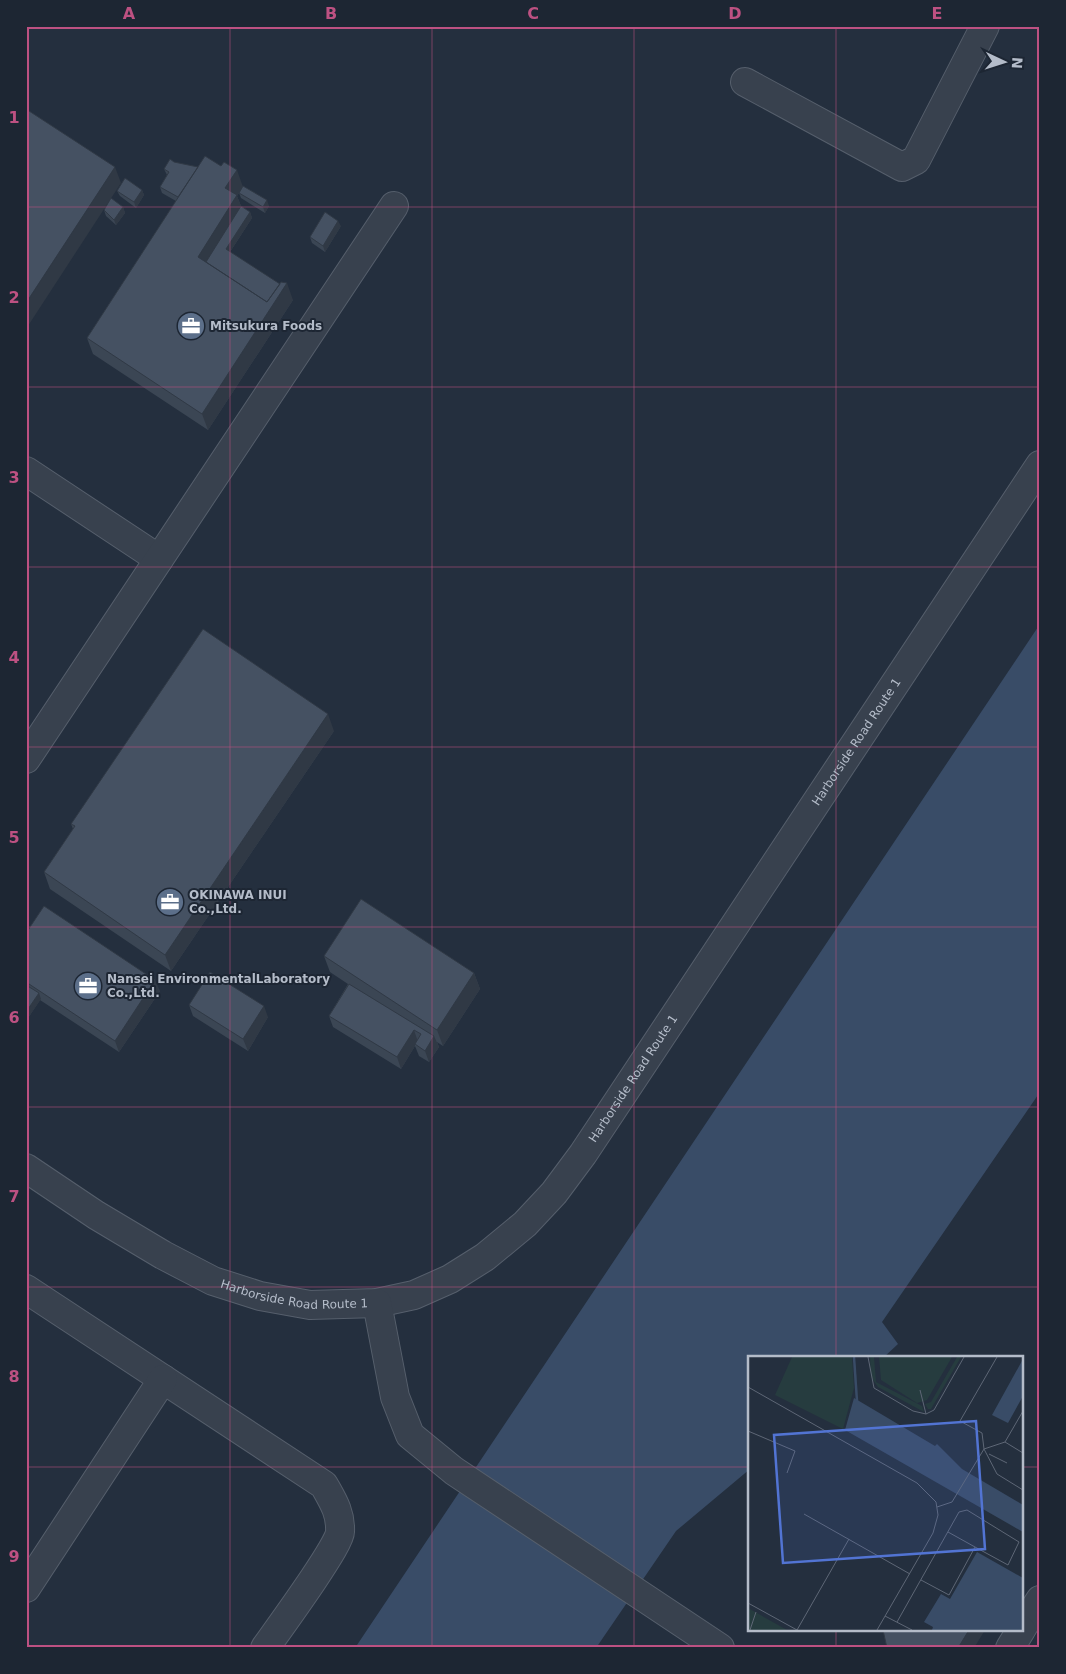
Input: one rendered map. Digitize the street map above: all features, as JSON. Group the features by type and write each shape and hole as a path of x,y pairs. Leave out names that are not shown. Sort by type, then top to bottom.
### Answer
{"street":[{"path":"745,82 902,167 916,160 985,26"},
{"path":"26,759 394,206"},
{"name":"Harborside Road Route 1","path":"26,1168 96,1215 163,1255 213,1280 260,1296 310,1305 377,1303 414,1296 450,1279 485,1257 525,1224 554,1193 583,1154 1040,466"},
{"path":"26,471 159,559"},
{"path":"26,1289 324,1485 338,1508 340,1534 330,1552 265,1648"},
{"path":"377,1303 395,1397 410,1435 454,1471 720,1648"},
{"path":"26,1588 163,1379"},
{"path":"1024,1626 1040,1600"},
{"path":"1010,1648 1020,1632"}],"water":[{"path":"1040,624 1040,1092 882,1322 898,1344 885,1356 748,1356 748,1471 676,1531 596,1648 355,1648"}],"building":[{"path":"26,109 115,167 26,303"},
{"path":"205,156 221,166 224,162 237,170 225,188 237,195 198,257 267,302 281,282 287,283 202,414 87,338"},
{"path":"170,159 174,162 198,167 178,197 160,187 169,172 164,169"},
{"path":"125,178 142,190 134,202 117,191"},
{"path":"243,186 267,200 263,207 239,193"},
{"path":"111,198 123,207 114,220 104,210"},
{"path":"241,206 250,212 226,249 280,284 267,302 206,262"},
{"path":"325,212 338,221 323,246 310,237"},
{"path":"203,629 328,714 165,955 44,872 75,826 71,824"},
{"path":"361,899 474,973 437,1030 324,956"},
{"path":"44,906 155,980 115,1041 26,982 26,933"},
{"path":"210,972 264,1006 243,1039 189,1005"},
{"path":"349,984 434,1036 425,1051 415,1044 421,1034 414,1030 397,1057 329,1016"},
{"path":"26,985 39,993 26,1012"},
{"path":"883,1632 968,1632 958,1648 887,1648"}],"place":[{"name":"Mitsukura Foods","path":"191,326"},
{"name":"OKINAWA INUI Co.,Ltd.","path":"170,902"},
{"name":"Nansei EnvironmentalLaboratory Co.,Ltd.","path":"88,986"}]}
